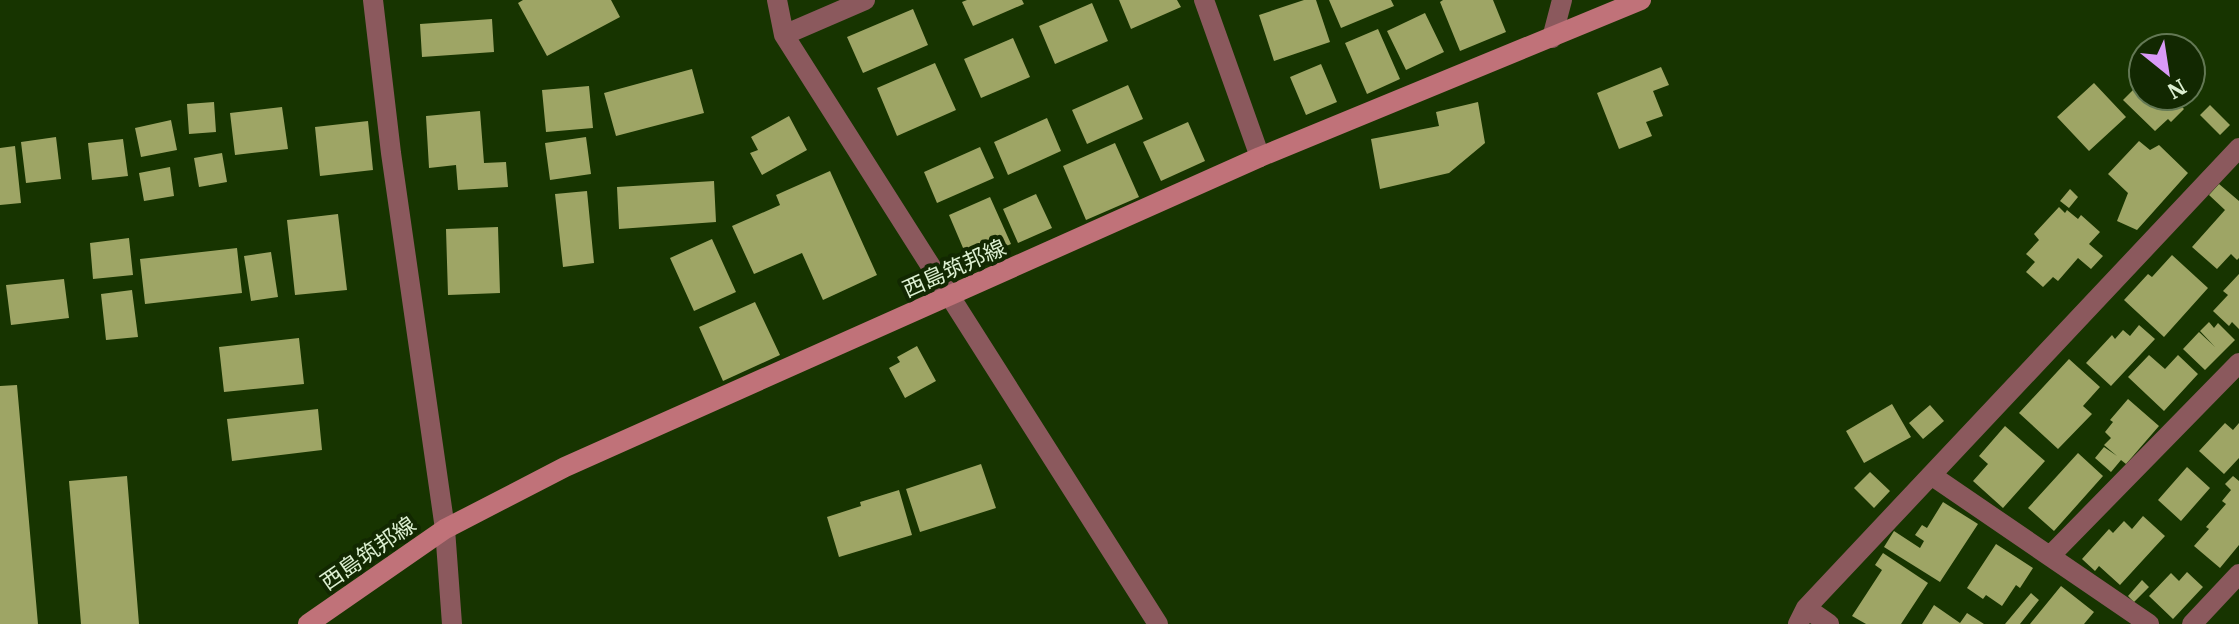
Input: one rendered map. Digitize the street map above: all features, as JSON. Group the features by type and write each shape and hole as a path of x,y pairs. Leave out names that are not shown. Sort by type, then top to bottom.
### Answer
{"main road":[{"name":"西島筑邦線","path":"308,624 445,529 565,467 1260,157 1641,0"}],"street":[{"path":"373,0 391,153 445,529 452,624"},
{"path":"777,0 784,35 1158,624"},
{"path":"784,35 865,0"},
{"path":"1204,0 1260,157"},
{"path":"1552,38 1562,0"},
{"path":"1829,624 1802,616 2239,148"},
{"path":"2050,556 2239,363"},
{"path":"1931,475 2149,624"},
{"path":"2192,624 2239,574"}],"building":[{"path":"523,0 611,0 620,17 547,56 518,3"},
{"path":"1022,0 1024,4 973,26 962,2"},
{"path":"1119,0 1177,0 1181,7 1131,29"},
{"path":"1304,0 1316,0 1330,42 1274,61 1259,15"},
{"path":"1329,0 1391,0 1394,6 1341,28"},
{"path":"1493,0 1506,32 1460,51 1440,2"},
{"path":"1092,3 1108,41 1055,64 1039,26"},
{"path":"913,9 928,45 863,73 847,37"},
{"path":"1425,13 1444,52 1406,70 1387,31"},
{"path":"492,19 494,52 422,57 420,24"},
{"path":"1378,29 1400,79 1367,94 1345,43"},
{"path":"1013,38 1030,77 981,98 964,59"},
{"path":"935,63 956,110 897,136 877,88"},
{"path":"1321,64 1337,102 1306,115 1290,77"},
{"path":"1661,67 1669,85 1653,91 1663,116 1646,122 1652,136 1619,149 1597,93"},
{"path":"692,69 704,113 616,136 604,93"},
{"path":"2094,83 2126,117 2089,151 2057,117"},
{"path":"1128,85 1143,119 1087,144 1072,110"},
{"path":"589,86 593,128 546,132 542,90"},
{"path":"214,102 216,132 189,134 187,104"},
{"path":"1478,102 1485,143 1449,173 1380,189 1371,139 1439,126 1436,112"},
{"path":"2210,105 2230,125 2220,135 2200,115 2207,112"},
{"path":"282,107 288,149 235,155 230,113"},
{"path":"480,111 484,163 506,162 508,187 458,190 456,165 429,168 426,116"},
{"path":"2135,112 2181,112 2171,122 2168,119 2155,131"},
{"path":"789,116 807,150 762,175 750,153 758,150 751,137"},
{"path":"1047,118 1061,151 1008,175 994,142"},
{"path":"171,120 177,150 141,157 135,128"},
{"path":"368,121 373,170 320,176 315,127"},
{"path":"1188,122 1205,161 1161,181 1143,142"},
{"path":"56,137 61,179 26,183 21,142"},
{"path":"586,137 591,174 550,180 545,143"},
{"path":"123,139 128,176 92,180 88,143"},
{"path":"2139,141 2150,150 2159,145 2188,173 2137,230 2117,221 2128,193 2108,174"},
{"path":"1115,143 1139,197 1086,220 1063,166"},
{"path":"15,146 21,203 0,205 0,148"},
{"path":"980,147 994,178 937,203 924,172"},
{"path":"222,153 227,182 199,187 194,158"},
{"path":"170,167 174,196 144,201 139,173"},
{"path":"830,171 877,275 823,300 802,253 754,274 732,226 780,205 776,195"},
{"path":"714,181 716,222 619,229 617,187"},
{"path":"2219,184 2239,201 2239,258 2237,260 2231,254 2217,269 2192,247 2225,210 2209,195"},
{"path":"2070,189 2078,197 2069,208 2060,201"},
{"path":"587,191 594,263 563,267 555,194"},
{"path":"1036,194 1052,228 1018,243 1003,209"},
{"path":"990,197 1011,244 969,262 949,215"},
{"path":"2059,207 2078,219 2081,215 2100,232 2089,244 2103,256 2091,269 2078,258 2058,281 2053,277 2043,287 2026,272 2035,262 2026,254 2039,240 2034,234"},
{"path":"338,214 347,290 295,295 287,220"},
{"path":"498,227 500,293 448,295 446,229"},
{"path":"129,238 133,275 93,279 90,243"},
{"path":"712,239 736,292 694,311 670,258"},
{"path":"237,248 242,293 145,304 140,259"},
{"path":"271,252 278,297 251,301 244,256"},
{"path":"2172,255 2208,288 2164,337 2124,300 2148,274 2152,277"},
{"path":"2239,274 2239,329 2232,322 2229,326 2213,311 2228,295 2223,291"},
{"path":"64,279 69,318 11,325 6,285"},
{"path":"132,290 138,337 106,340 101,294"},
{"path":"755,302 780,355 723,381 699,327"},
{"path":"2209,322 2214,328 2218,323 2235,340 2205,370 2183,349 2199,332 2215,347 2200,331"},
{"path":"2139,325 2155,339 2111,386 2086,363 2112,335 2115,339 2123,330 2130,336"},
{"path":"299,338 304,384 224,392 219,347"},
{"path":"917,346 936,381 905,398 889,368 900,362 897,357"},
{"path":"2149,355 2165,369 2178,355 2198,374 2164,411 2128,377"},
{"path":"2069,359 2100,387 2083,406 2092,414 2058,449 2019,413"},
{"path":"17,385 38,624 0,624 0,386"},
{"path":"2128,399 2159,426 2126,464 2121,460 2111,472 2095,458 2104,447 2117,456 2104,445 2111,438 2105,432 2113,422 2110,420"},
{"path":"1892,404 1911,437 1864,463 1846,431"},
{"path":"1930,405 1944,421 1923,439 1909,423"},
{"path":"318,409 322,450 232,461 227,419"},
{"path":"2225,423 2233,430 2239,423 2239,458 2224,474 2199,451"},
{"path":"2005,426 2045,461 2003,508 1973,481 1988,464 1979,456"},
{"path":"2078,453 2103,476 2054,531 2028,508"},
{"path":"981,464 996,508 920,532 906,489"},
{"path":"2187,467 2210,488 2181,521 2158,500"},
{"path":"1870,472 1890,491 1874,508 1854,488"},
{"path":"127,476 139,624 81,624 69,481"},
{"path":"2233,476 2239,481 2239,545 2220,568 2194,546 2226,504 2222,501 2231,490 2225,484"},
{"path":"899,490 912,535 839,557 827,517 861,506 860,502"},
{"path":"1943,502 1978,524 1940,582 1884,547 1894,531 1920,548 1924,541 1915,535 1922,525 1927,528"},
{"path":"2143,516 2165,536 2120,585 2099,566 2095,571 2082,559 2109,529 2113,533 2124,521 2132,529"},
{"path":"1996,544 2033,568 2020,588 2016,585 2002,606 1986,595 1983,599 1967,588"},
{"path":"1883,553 1928,583 1901,624 1866,624 1852,616 1882,570 1875,565"},
{"path":"2187,572 2203,587 2173,619 2149,596 2171,573 2179,581"},
{"path":"2142,580 2149,587 2134,602 2128,596"},
{"path":"2061,586 2094,612 2084,624 2030,624"},
{"path":"2031,593 2039,600 2020,624 2005,624"},
{"path":"1934,605 1960,623 1967,613 1984,624 1922,624"}]}
